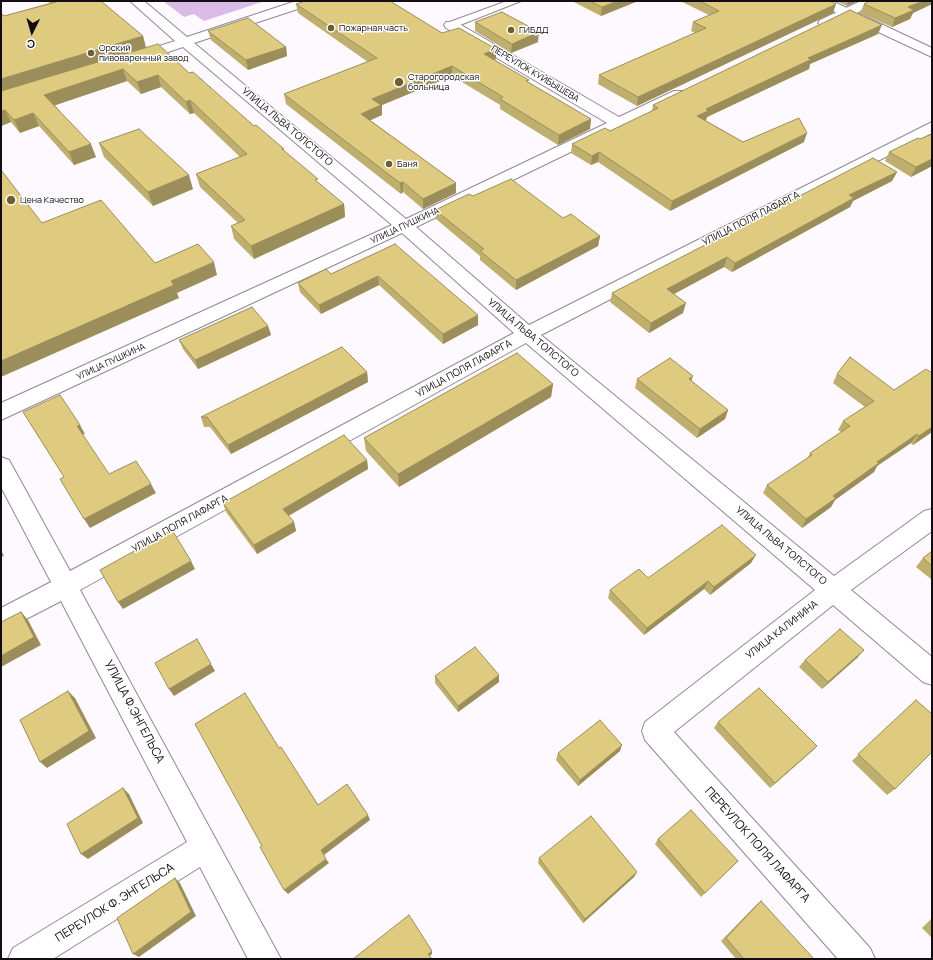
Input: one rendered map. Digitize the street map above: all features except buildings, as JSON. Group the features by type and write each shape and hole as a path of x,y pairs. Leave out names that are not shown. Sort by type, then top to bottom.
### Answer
{"street":[{"name":"УЛИЦА ЛЬВА ТОЛСТОГО","path":"136,1 404,226 527,334 932,673"},
{"path":"127,61 309,1"},
{"path":"822,1 932,53"},
{"path":"811,30 871,1"},
{"name":"ПЕРЕУЛОК КУЙБЫШЕВА","path":"451,25 618,123"},
{"name":"УЛИЦА ПУШКИНА","path":"1,412 404,226 690,89"},
{"name":"УЛИЦА ПОЛЯ ЛАФАРГА","path":"1,621 527,334 932,127"},
{"name":"УЛИЦА Ф.ЭНГЕЛЬСА","path":"1,466 67,586 265,959"},
{"name":"УЛИЦА КАЛИНИНА","path":"655,731 833,590 932,518"},
{"name":"ПЕРЕУЛОК ПОЛЯ ЛАФАРГА","path":"655,731 859,959"},
{"name":"ПЕРЕУЛОК Ф. ЭНГЕЛЬСА","path":"24,959 206,847"}],"lane":[{"path":"451,25 516,1"}],"shaded area":[{"path":"163,1 265,1 204,21 194,14 184,17"}],"place":[{"name":"Пожарная часть","path":"331,28"},
{"name":"ГИБДД","path":"511,30"},
{"name":"Орский пивоваренный завод","path":"91,53"},
{"name":"Старогородская больница","path":"399,82"},
{"name":"Баня","path":"389,164"},
{"name":"Цена Качество","path":"11,200"}]}
